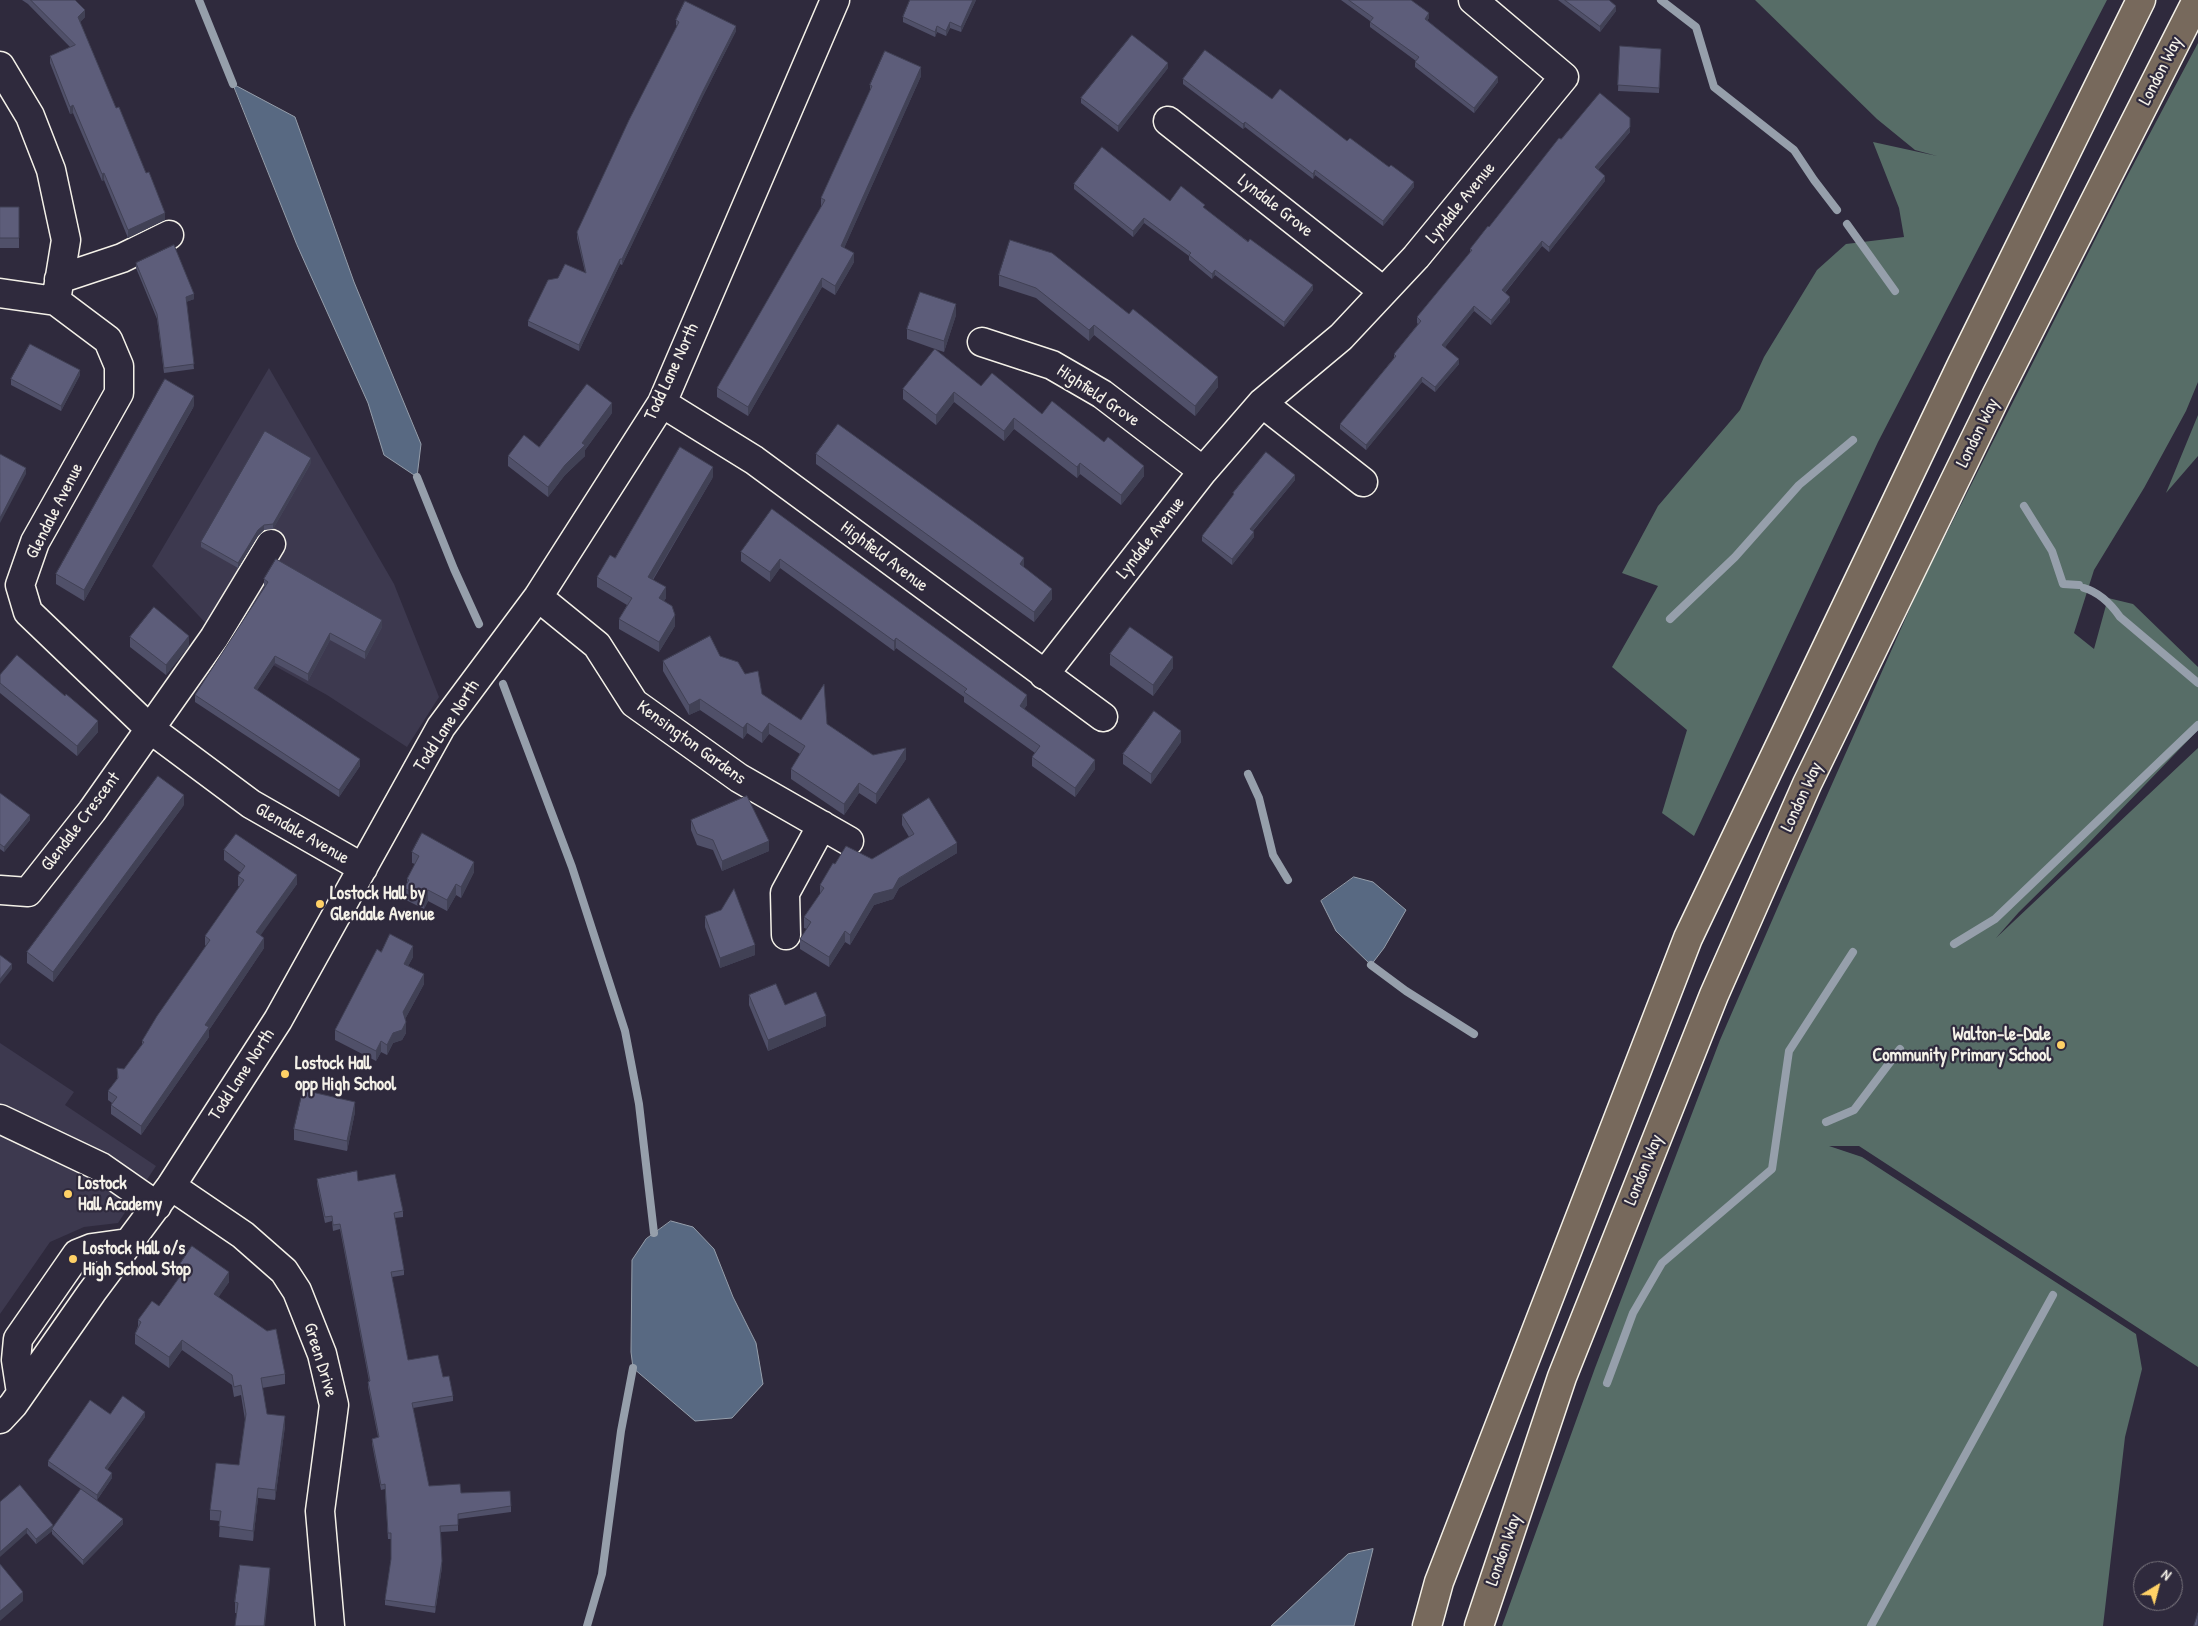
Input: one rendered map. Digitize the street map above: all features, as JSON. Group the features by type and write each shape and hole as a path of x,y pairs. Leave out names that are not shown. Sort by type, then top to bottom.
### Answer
{"highway":[{"path":"1427,1626 1440,1582 1688,938 1962,364 2141,0"},
{"name":"London Way","path":"1479,1626 1562,1377 1725,969 1807,784 1997,394 2197,0"}],"street":[{"name":"Todd Lane North","path":"0,1419 164,1196 278,1020 442,728 538,597 662,403 835,0"},
{"name":"Lyndale Avenue","path":"1044,675 1203,471 1262,403 1341,337 1416,257 1564,77 1473,0"},
{"path":"0,66 30,116 51,170 66,240 57,290"},
{"name":"Lyndale Grove","path":"1168,121 1383,291"},
{"path":"0,293 57,290 169,235"},
{"name":"Glendale Avenue","path":"57,290 108,340 119,366 119,393 35,542 20,585 28,612 149,728 251,804 362,868"},
{"name":"Highfield Grove","path":"982,342 1052,365 1102,394 1203,471"},
{"name":"Highfield Avenue","path":"662,403 754,460 1103,717"},
{"path":"1262,403 1363,482"},
{"path":"149,728 214,638 271,544"},
{"name":"Kensington Gardens","path":"538,597 597,645 634,703 739,778 849,841"},
{"name":"Glendale Crescent","path":"0,890 28,892 92,811 149,728"},
{"path":"786,935 785,893 822,826"},
{"name":"Green Drive","path":"0,1119 243,1235 284,1271 297,1291 322,1354 334,1405 320,1511 330,1626"}],"shaded area":[{"path":"269,368 394,584 439,697 407,747 327,695 214,632 152,566"},
{"name":"Lostock Hall Academy","path":"0,1043 74,1092 65,1105 156,1166 118,1223 84,1227 50,1242 0,1314"}],"green space":[{"path":"1755,0 2107,0 1878,442 1694,836 1662,813 1687,730 1612,667 1658,586 1622,573 1658,506 1740,410 1764,357 1817,270 1846,244 1904,237 1899,208 1873,142 1937,156 1915,150 1877,119"},
{"path":"2198,43 2198,382 2186,411 2144,488 2094,570 2074,633 2094,649 2108,598 2133,604 2198,667 2198,730 2019,912 1996,938 2198,748 2198,1367 1859,1146 1829,1146 1862,1157 2136,1334 2142,1369 2125,1437 2103,1626 1502,1626 1595,1368 1720,1040 1797,863 1919,588 2123,184"},
{"path":"2198,415 2198,456 2166,493"}],"water":[{"path":"233,84 295,117 354,282 421,444 417,477 384,455 368,403 297,245"},
{"path":"1354,877 1373,882 1406,910 1384,948 1371,965 1336,931 1321,901"},
{"path":"671,1221 693,1227 714,1249 733,1297 756,1343 763,1384 732,1418 695,1421 633,1368 631,1352 632,1260 646,1239"},
{"path":"1373,1549 1354,1626 1271,1626 1348,1554"}],"building":[{"path":"31,0 75,0 85,10 78,17 116,108 119,107 146,173 149,172 165,213 128,230 73,105 70,107 50,56 75,45"},
{"path":"910,0 973,0 961,27 950,22 946,31 937,26 935,32 903,17"},
{"path":"1349,0 1411,0 1429,13 1425,19 1498,77 1474,108 1415,62 1419,57 1370,22 1373,18"},
{"path":"1565,0 1609,0 1616,6 1600,26"},
{"path":"685,1 736,26 579,345 528,321 548,280 558,278 565,264 586,273 577,232 629,120 679,22 676,20"},
{"path":"1132,35 1168,63 1118,126 1081,98"},
{"path":"1620,46 1661,49 1659,88 1618,85"},
{"path":"1205,50 1272,99 1280,89 1347,141 1350,138 1389,167 1391,165 1414,182 1383,221 1315,170 1313,174 1245,122 1243,124 1183,79"},
{"path":"885,51 921,67 841,246 854,253 835,286 822,278 748,407 717,388 825,200 821,198 872,86 870,85"},
{"path":"1600,93 1630,118 1630,127 1595,167 1605,176 1549,247 1542,241 1502,290 1510,297 1491,320 1474,306 1442,345 1459,359 1435,387 1422,377 1366,445 1340,424 1396,356 1394,354 1421,321 1417,317 1472,250 1470,249 1488,226 1559,138 1561,139"},
{"path":"1102,147 1170,201 1181,186 1205,205 1203,207 1248,242 1250,239 1313,285 1284,322 1215,270 1212,274 1189,255 1191,253 1144,218 1133,231 1074,184"},
{"path":"0,207 19,207 19,238 0,238"},
{"path":"1010,240 1052,253 1129,314 1133,309 1218,377 1195,406 1094,325 1089,330 1036,288 999,275"},
{"path":"174,245 194,294 186,297 194,364 164,368 157,314 136,263"},
{"path":"920,292 956,304 944,341 907,329"},
{"path":"30,344 80,370 61,406 11,379"},
{"path":"935,349 981,386 992,373 1042,414 1052,401 1104,442 1108,437 1144,466 1121,495 1080,463 1077,467 1014,418 1004,431 954,392 936,415 903,389"},
{"path":"165,379 194,396 84,590 56,574"},
{"path":"587,384 612,403 582,443 585,445 565,465 548,487 508,456 524,435 539,447"},
{"path":"838,424 1024,558 1020,564 1052,589 1034,612 816,454"},
{"path":"265,431 311,458 273,524 264,525 258,530 238,563 201,542"},
{"path":"680,447 713,467 648,577 666,587 659,598 672,606 675,615 659,642 619,619 632,598 597,577 610,555 615,558"},
{"path":"1266,452 1295,475 1250,529 1254,532 1232,559 1202,536"},
{"path":"0,454 26,468 0,518"},
{"path":"772,509 1027,695 1020,706 1095,760 1075,788 1032,757 1040,746 964,692 967,689 896,638 894,641 780,559 770,572 741,552"},
{"path":"276,559 382,620 365,652 330,633 308,674 275,656 254,688 360,759 339,790 195,695 268,582 264,579"},
{"path":"154,607 189,636 166,665 130,637"},
{"path":"1130,627 1173,657 1153,685 1110,654"},
{"path":"710,636 720,656 738,662 745,674 758,671 762,694 801,720 824,684 827,724 873,755 906,748 876,794 859,783 844,804 791,769 805,746 769,723 762,733 747,723 743,728 700,699 689,705 663,661"},
{"path":"17,655 98,721 77,746 0,683 0,675"},
{"path":"1154,711 1181,731 1151,774 1123,754"},
{"path":"158,776 184,795 53,972 27,952"},
{"path":"0,793 30,815 4,847 0,844"},
{"path":"747,796 769,841 722,861 713,840 697,834 691,820"},
{"path":"929,798 957,843 899,878 893,889 874,894 850,935 845,931 829,957 800,939 811,922 804,917 824,888 820,885 833,863 835,864 846,846 872,859 914,834 902,815"},
{"path":"422,833 474,862 461,887 456,884 447,900 428,890 424,898 404,888 419,856 412,852"},
{"path":"236,834 297,875 256,932 264,938 205,1025 209,1027 141,1126 111,1105 117,1097 108,1091 118,1078 117,1068 124,1069 144,1042 142,1041 157,1016 210,940 205,936 244,880 238,876 245,866 224,850"},
{"path":"734,889 755,945 720,958 705,916 721,910"},
{"path":"390,934 413,946 404,964 424,974 403,1012 406,1022 402,1030 393,1033 387,1045 381,1041 376,1051 335,1030 377,949 381,952"},
{"path":"0,955 12,964 0,979"},
{"path":"776,984 785,1005 816,992 826,1016 768,1040 749,995"},
{"path":"303,1090 355,1102 347,1141 294,1129"},
{"path":"357,1171 358,1181 395,1174 403,1211 394,1213 404,1270 391,1272 408,1360 438,1355 443,1377 449,1376 453,1396 412,1403 429,1486 460,1484 461,1493 510,1491 511,1506 458,1514 458,1525 440,1526 442,1561 435,1607 385,1600 391,1559 391,1533 388,1533 385,1484 381,1485 372,1439 379,1437 368,1382 370,1381 340,1224 333,1225 332,1216 325,1217 317,1179"},
{"path":"192,1246 229,1272 214,1294 267,1331 276,1329 285,1374 261,1378 267,1414 285,1416 275,1490 258,1488 253,1531 219,1526 221,1511 210,1510 216,1463 239,1465 246,1414 241,1385 234,1387 232,1375 182,1340 169,1357 135,1334 141,1322 138,1320 152,1301 159,1306 186,1268 180,1264"},
{"path":"123,1396 145,1412 105,1468 112,1473 97,1495 48,1461 90,1400 110,1414"},
{"path":"20,1485 53,1525 36,1539 27,1528 0,1552 0,1502"},
{"path":"81,1489 123,1519 83,1560 52,1529"},
{"path":"0,1564 23,1592 0,1611"},
{"path":"240,1565 270,1568 264,1626 235,1626 238,1603 235,1602"},
{"path":"2198,1613 2198,1626 2194,1626"}],"waterway":[{"path":"199,0 233,84"},
{"path":"1661,0 1696,27 1714,87 1794,150 1837,210"},
{"path":"1847,224 1895,291"},
{"path":"1670,619 1735,557 1799,485 1853,440"},
{"path":"417,477 454,569 479,624"},
{"path":"2024,506 2052,551 2063,584 2079,585"},
{"path":"2084,588 2104,599 2120,617 2198,683"},
{"path":"503,684 572,867 625,1031 639,1104 654,1233"},
{"path":"1954,944 1995,919 2198,725"},
{"path":"1248,774 1259,798 1273,855 1288,880"},
{"path":"1607,1383 1633,1313 1662,1263 1772,1169 1789,1051 1853,952"},
{"path":"1371,965 1406,991 1474,1034"},
{"path":"1826,1122 1854,1110 1900,1049"},
{"path":"1871,1626 2053,1295"},
{"path":"587,1626 602,1574 621,1431 633,1368"}],"place":[{"name":"Lostock Hall by Glendale Avenue","path":"320,904"},
{"name":"Walton-le-Dale Community Primary School","path":"2061,1045"},
{"name":"Lostock Hall opp High School","path":"285,1074"},
{"name":"Lostock Hall Academy","path":"68,1194"},
{"name":"Lostock Hall o/s High School Stop","path":"73,1259"}]}
